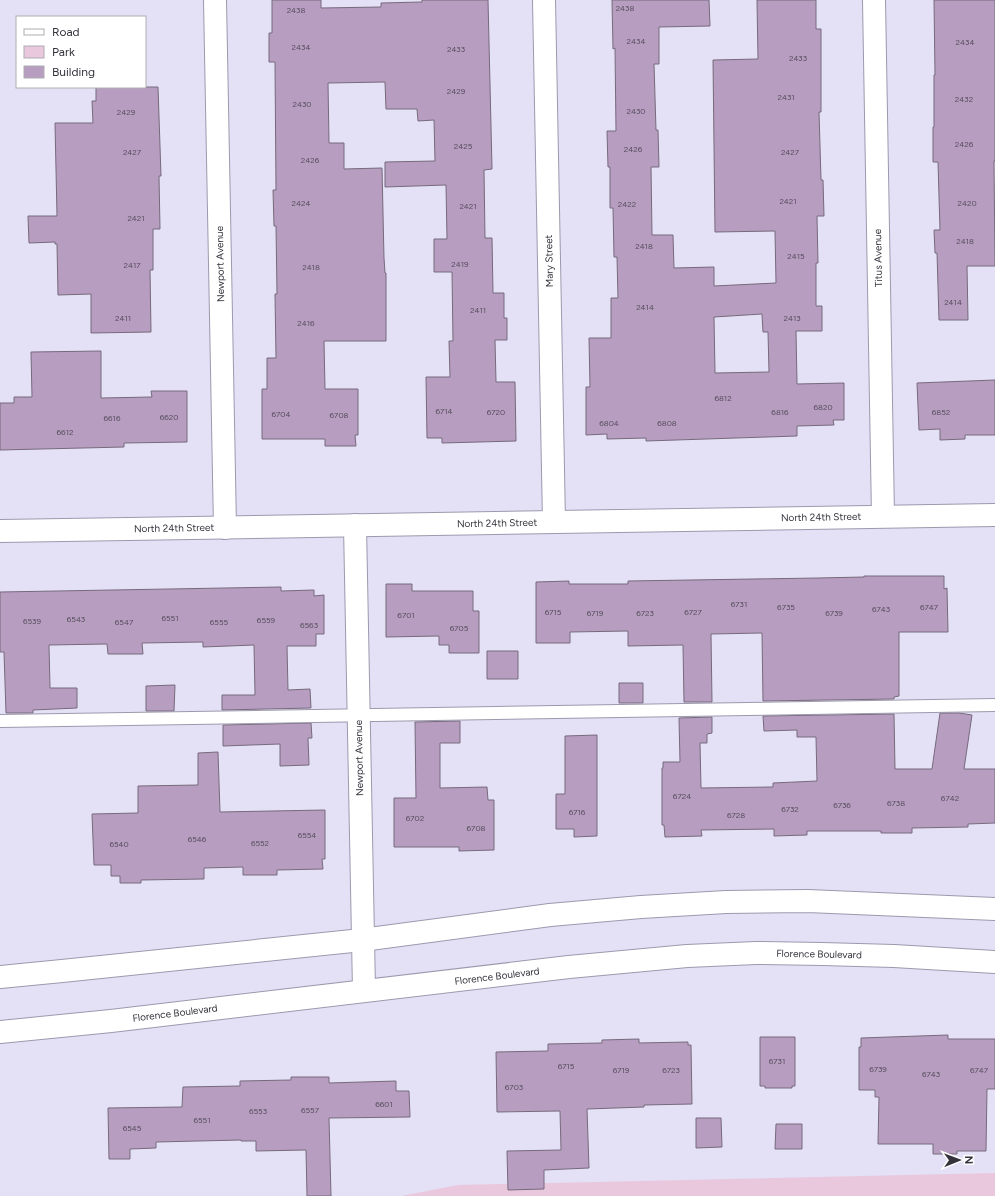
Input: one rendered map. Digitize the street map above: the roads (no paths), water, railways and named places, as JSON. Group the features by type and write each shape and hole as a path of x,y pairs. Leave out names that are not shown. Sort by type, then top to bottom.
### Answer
{"street":[{"name":"Newport Avenue","path":"215,0 225,528"},
{"name":"Mary Street","path":"544,0 554,522"},
{"name":"Titus Avenue","path":"874,0 883,516"},
{"name":"North 24th Street","path":"0,531 995,515"},
{"name":"Newport Avenue","path":"355,525 364,990"},
{"path":"0,977 362,940 558,914 641,906 726,902 808,901 995,910"},
{"name":"Florence Boulevard","path":"0,1032 110,1021 364,990 618,962 687,956 756,953 894,956 995,962"}],"lane":[{"path":"0,721 358,714 995,705"}]}
